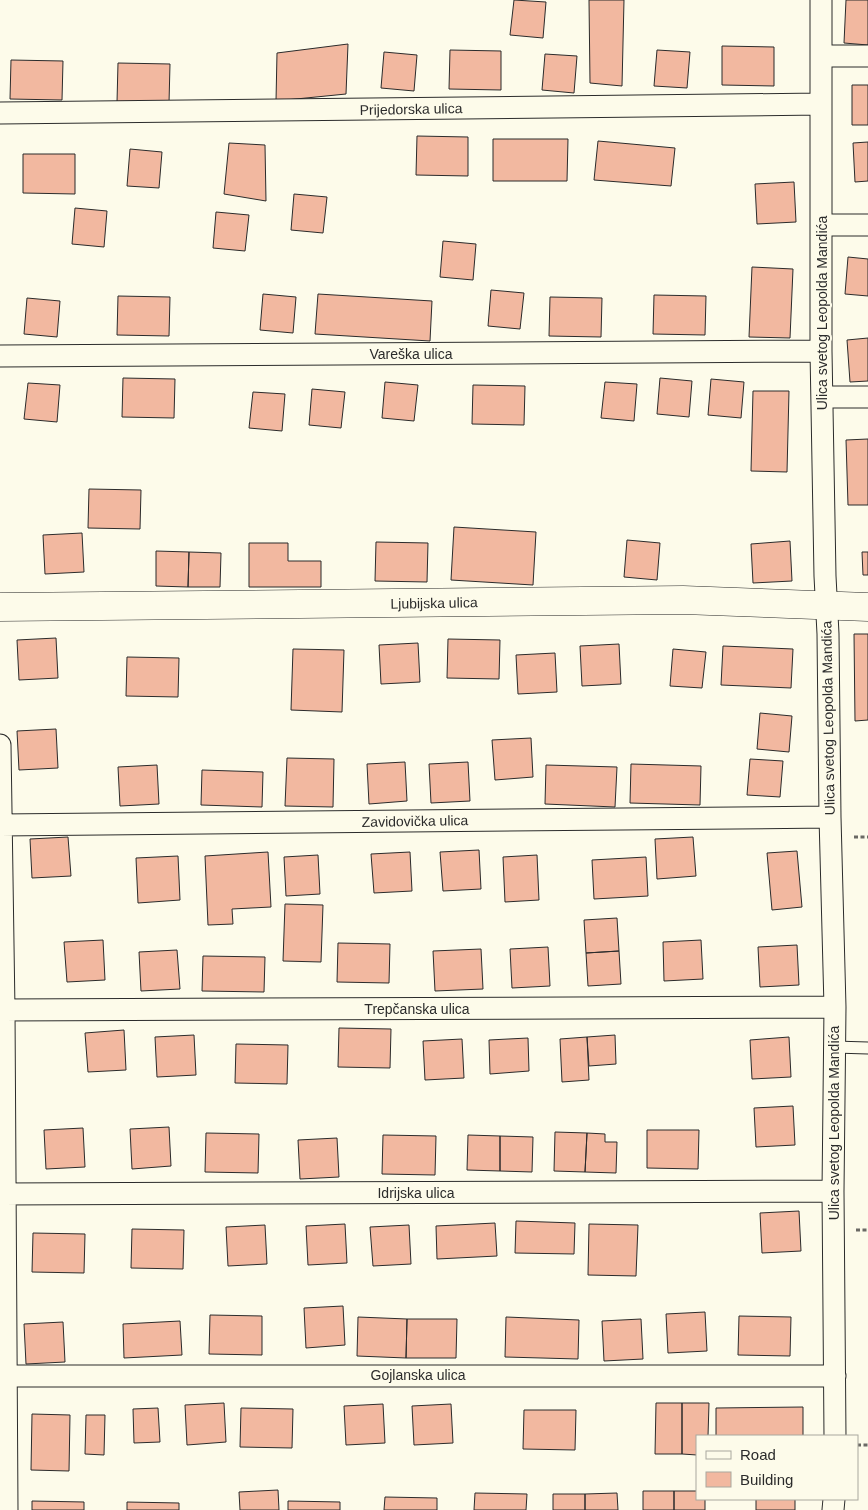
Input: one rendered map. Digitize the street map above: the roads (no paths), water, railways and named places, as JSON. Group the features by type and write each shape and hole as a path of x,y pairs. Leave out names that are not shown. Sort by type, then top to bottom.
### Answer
{"street":[{"name":"Ulica svetog Leopolda Mandića","path":"821,0 821,351 824,576 835,1007 833,1191 835,1435"},
{"path":"822,56 868,56"},
{"name":"Prijedorska ulica","path":"0,113 821,104"},
{"path":"822,225 868,225"},
{"name":"Vareška ulica","path":"0,356 821,351"},
{"path":"823,397 868,397"},
{"name":"Ljubijska ulica","path":"0,607 682,600 868,607"},
{"path":"0,745 3,1376 7,1510"},
{"name":"Zavidovička ulica","path":"1,825 830,817"},
{"name":"Trepčanska ulica","path":"2,1010 835,1007"},
{"name":"Idrijska ulica","path":"2,1194 833,1191"},
{"name":"Gojlanska ulica","path":"3,1376 835,1376"}],"lane":[{"path":"834,1047 868,1048"}]}
